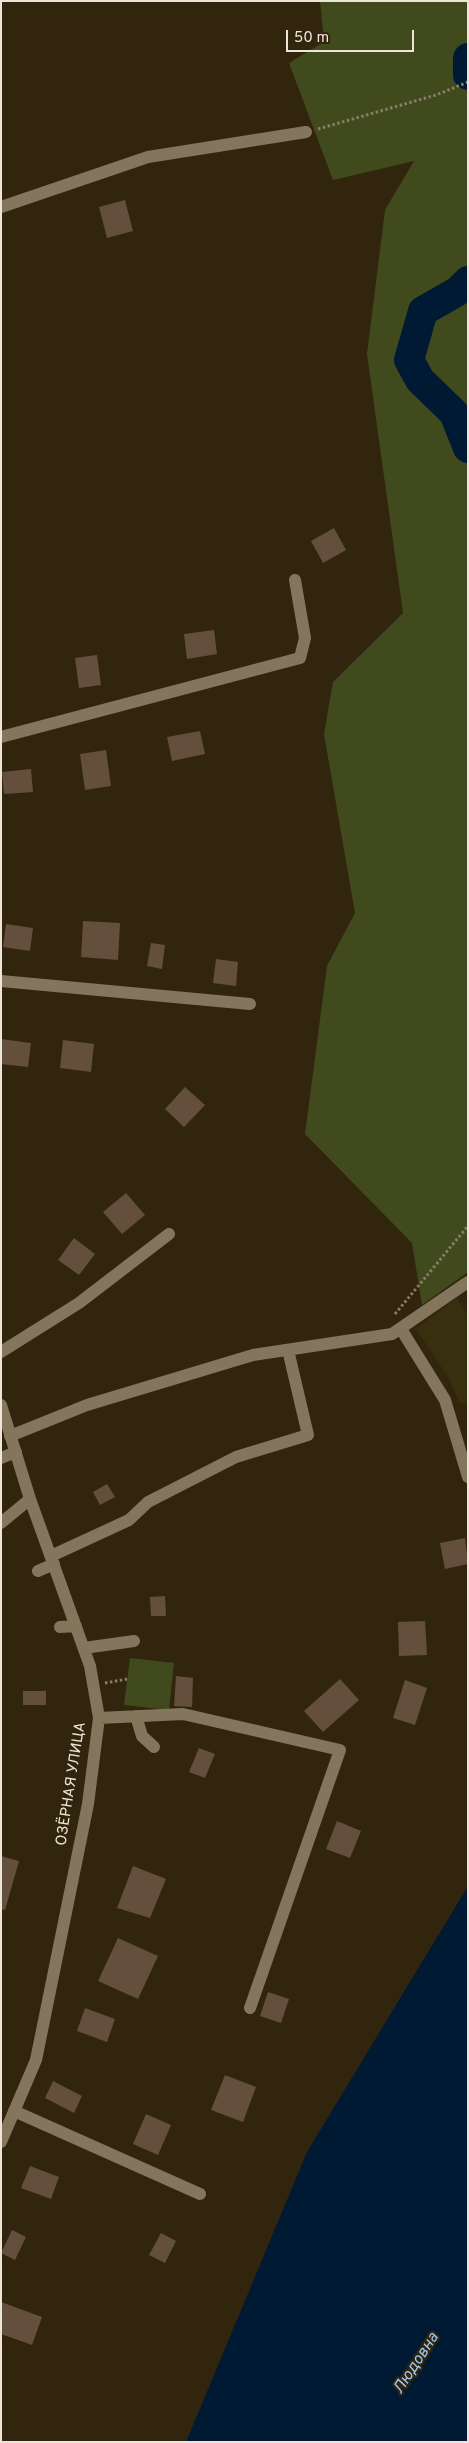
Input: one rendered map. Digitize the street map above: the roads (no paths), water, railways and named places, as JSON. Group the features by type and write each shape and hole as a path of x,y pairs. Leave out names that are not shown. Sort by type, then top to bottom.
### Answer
{"street":[{"path":"1,207 148,157 306,132"},
{"path":"1,737 300,658 305,638 295,580"},
{"path":"1,981 250,1004"},
{"path":"1,1352 79,1303 169,1234"},
{"path":"10,1436 87,1405 253,1355 396,1332 468,1282"},
{"path":"396,1332 445,1400 468,1478"},
{"path":"38,1571 52,1560 128,1520 148,1502 236,1456 308,1435 288,1350"},
{"name":"ОЗЁРНАЯ УЛИЦА","path":"1,1406 30,1499 90,1666 99,1718 88,1804 36,2060 1,2142"},
{"path":"1,1458 16,1452"},
{"path":"1,1523 30,1499"},
{"path":"60,1627 76,1626"},
{"path":"84,1648 134,1641"},
{"path":"99,1718 184,1714 340,1750 250,2008"},
{"path":"136,1716 142,1736 154,1747"},
{"path":"14,2111 200,2194"}],"water":[{"path":"468,1886 468,2442 186,2442 307,2152"}],"waterway":[{"name":"Людовна","path":"468,58 468,75"},
{"name":"Людовна","path":"468,281 458,291 423,311 409,360 420,380 454,413 468,448"}]}
